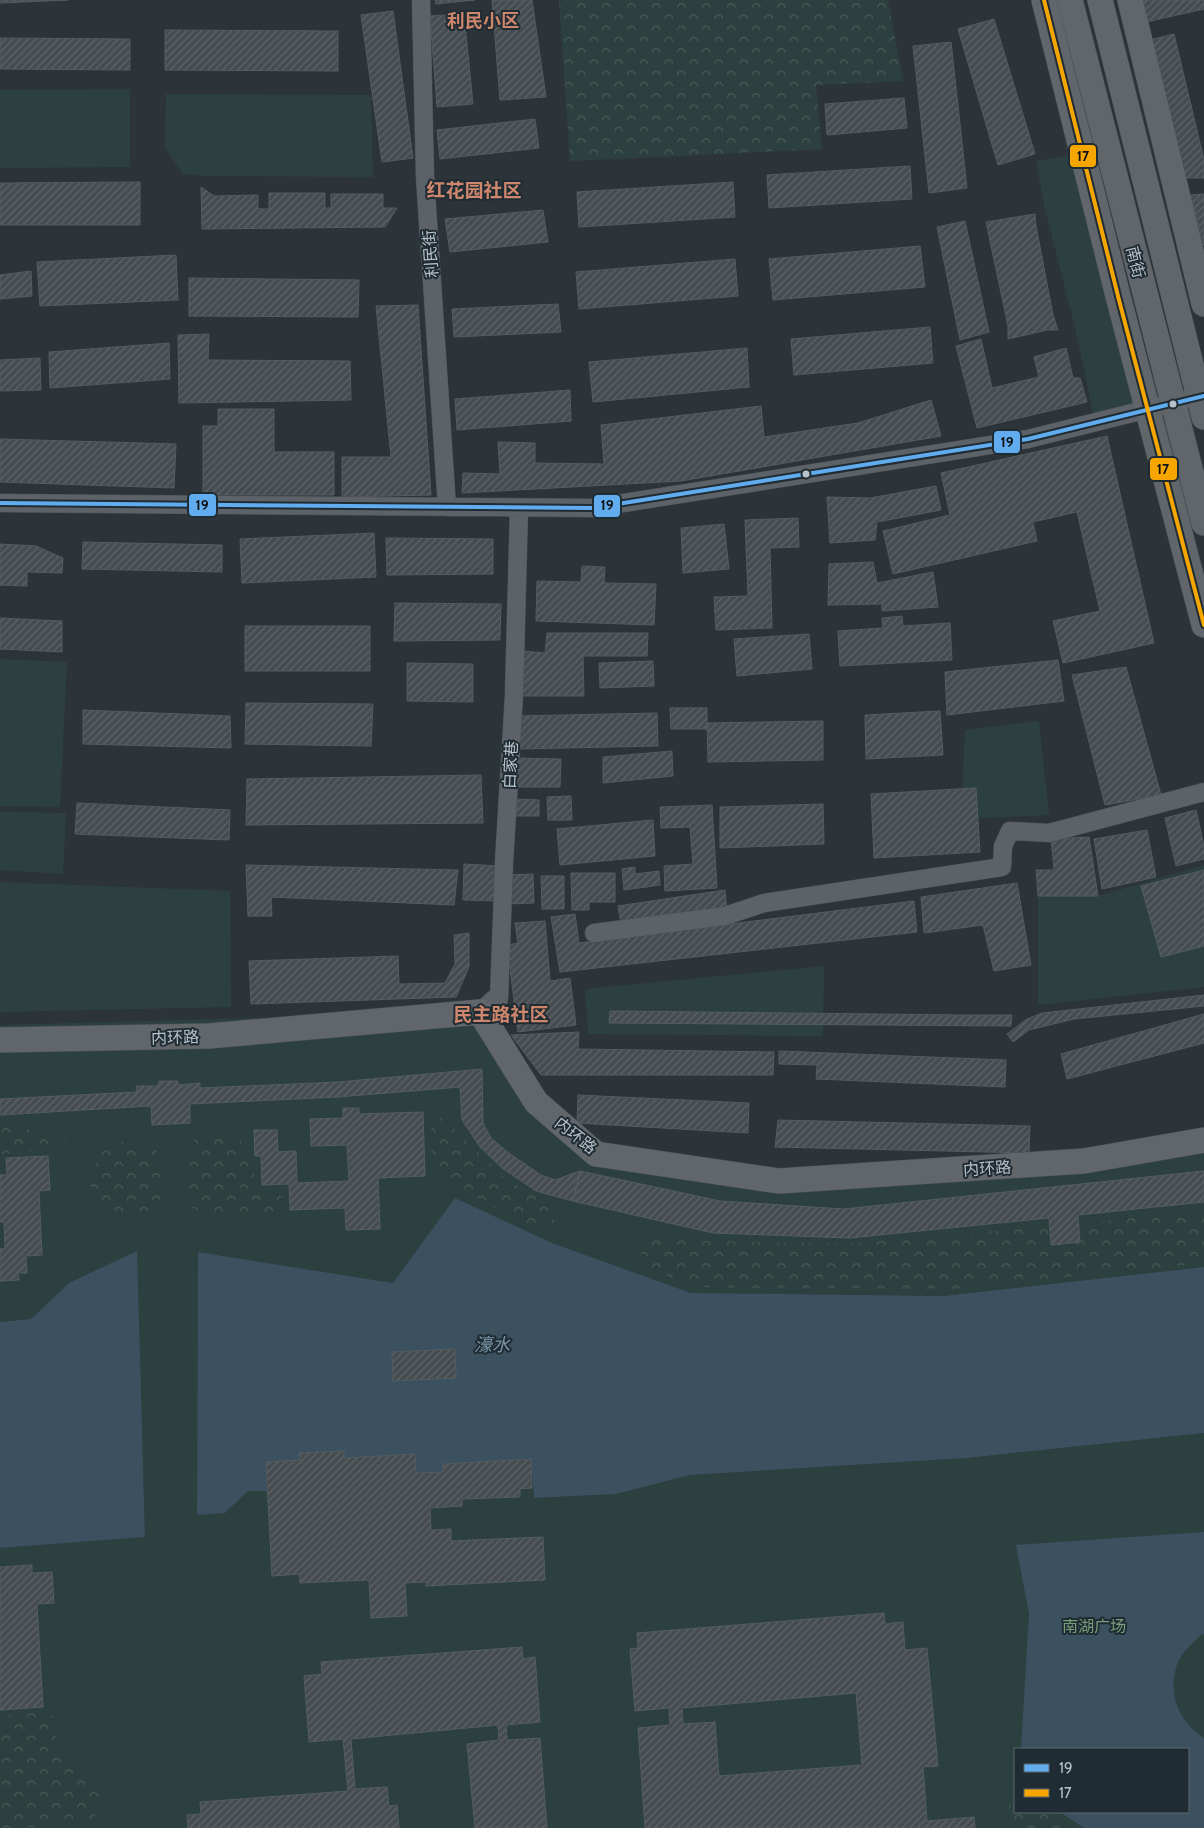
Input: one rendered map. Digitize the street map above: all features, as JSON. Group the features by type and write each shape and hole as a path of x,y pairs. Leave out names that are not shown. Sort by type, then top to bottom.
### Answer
{"street":[{"name":"利民街","path":"421,0 425,177 447,507"},
{"path":"1044,0 1147,410 1204,625"},
{"name":"南街","path":"1070,0 1204,523"},
{"name":"南街","path":"1100,0 1202,403"},
{"path":"1130,0 1204,304"},
{"path":"0,503 592,508 1028,439 1172,403 1202,403"},
{"name":"白家巷","path":"480,1012 494,999 499,999 504,863 514,695 519,508"},
{"path":"594,933 725,916 764,903 1002,867 1003,846 1010,831 1049,833 1204,792"},
{"name":"内环路","path":"0,1040 209,1036 480,1012 536,1102 596,1154 779,1181 1084,1162 1204,1140"}],"green space":[{"path":"559,0 888,0 903,81 816,85 822,149 570,161"},
{"path":"130,89 130,167 0,168 0,90"},
{"path":"166,94 371,95 373,177 208,176 183,174 165,148"},
{"path":"1082,153 1147,410 1095,423 1076,331 1044,205 1036,161"},
{"path":"0,659 67,662 60,807 0,806"},
{"path":"1039,721 1049,815 961,819 965,730"},
{"path":"0,812 66,813 63,874 0,870"},
{"path":"1204,865 1204,987 1038,1005 1038,896 1098,896"},
{"path":"0,882 230,891 231,1007 0,1012"},
{"path":"824,966 823,1036 588,1034 585,989"},
{"path":"480,1012 536,1102 596,1154 779,1181 1204,1140 1204,1267 944,1296 691,1293 552,1243 456,1199 393,1283 198,1252 197,1514 225,1513 248,1491 267,1491 266,1462 300,1460 299,1453 344,1451 344,1458 415,1454 416,1473 443,1471 443,1464 531,1459 534,1498 616,1494 690,1475 967,1458 1204,1433 1204,1828 0,1828 0,1548 145,1537 140,1382 69,1283 31,1319 0,1322 0,1025"},
{"path":"442,1118 504,1177 546,1203 553,1213 554,1227 537,1231 451,1183 431,1167 432,1120"},
{"path":"0,1123 17,1126 67,1141 53,1149 2,1154 0,1156"},
{"path":"223,1138 242,1141 248,1151 251,1169 263,1190 283,1197 284,1208 276,1214 206,1216 189,1205 187,1156 195,1139"},
{"path":"121,1142 153,1144 162,1162 164,1203 158,1213 126,1214 99,1207 89,1182 101,1148"},
{"path":"1204,1210 1204,1263 951,1289 692,1287 653,1269 639,1251 648,1234 667,1234 707,1241 848,1244 1098,1222"},
{"path":"42,1712 55,1717 57,1746 68,1759 89,1772 101,1790 99,1810 91,1822 23,1828 0,1828 0,1721 5,1716"},
{"path":"1014,1792 1014,1813 1051,1813 1064,1828 1011,1828 1006,1813"}],"water":[{"name":"濠水","path":"455,1198 552,1243 691,1293 944,1296 1204,1267 1204,1433 967,1458 690,1475 616,1494 534,1498 531,1459 443,1464 443,1472 416,1473 415,1455 344,1458 344,1452 299,1454 300,1460 266,1462 267,1491 248,1491 225,1513 197,1515 198,1252 393,1283"},
{"path":"137,1251 145,1537 0,1548 0,1322 31,1319 69,1283"},
{"name":"南湖广场","path":"1204,1532 1204,1634 1189,1646 1180,1659 1174,1678 1174,1689 1175,1698 1182,1717 1188,1725 1204,1738 1204,1828 1084,1828 1062,1813 1189,1813 1189,1748 1021,1748 1029,1614 1016,1545"}],"building":[{"path":"0,0 68,0 0,3"},
{"path":"435,0 475,0 436,4"},
{"path":"492,0 532,0 546,97 500,100"},
{"path":"1141,0 1204,0 1204,9 1146,22"},
{"path":"393,11 413,158 382,162 361,15"},
{"path":"464,14 473,104 437,107 430,16"},
{"path":"994,19 1035,154 998,165 958,29"},
{"path":"165,30 338,31 338,71 165,70"},
{"path":"1174,34 1204,160 1204,178 1184,178 1150,40"},
{"path":"0,38 130,39 130,70 0,69"},
{"path":"951,42 967,188 929,193 913,46"},
{"path":"904,98 907,128 827,135 825,104"},
{"path":"535,119 539,148 440,159 437,130"},
{"path":"910,166 912,199 769,208 767,175"},
{"path":"140,182 140,225 0,225 0,183"},
{"path":"733,182 735,217 579,227 577,192"},
{"path":"201,187 214,196 258,195 258,209 269,209 269,193 325,193 325,208 331,208 331,194 383,194 383,208 397,208 385,227 202,229"},
{"path":"1204,194 1204,246 1191,195"},
{"path":"543,210 548,242 450,252 445,219"},
{"path":"1035,214 1053,315 1058,330 1047,330 1008,339 1008,326 986,222"},
{"path":"965,221 989,332 960,340 937,227"},
{"path":"920,246 925,287 773,300 769,259"},
{"path":"176,255 178,300 40,306 37,262"},
{"path":"735,259 738,296 579,309 576,272"},
{"path":"31,271 32,296 0,299 0,275"},
{"path":"189,278 359,280 358,317 189,316"},
{"path":"558,304 561,332 454,337 452,309"},
{"path":"418,305 431,495 342,497 342,457 391,457 376,306"},
{"path":"930,327 933,363 794,375 791,339"},
{"path":"209,334 208,360 350,361 351,400 179,403 178,335"},
{"path":"981,339 992,388 1039,377 1034,357 1066,348 1073,378 1080,378 1087,402 977,428 956,346"},
{"path":"169,343 170,379 50,388 49,352"},
{"path":"747,348 749,387 593,402 589,362"},
{"path":"40,358 41,390 0,391 0,360"},
{"path":"570,390 571,421 457,430 455,399"},
{"path":"931,400 941,436 681,481 462,493 463,473 500,474 498,442 535,443 535,463 604,464 601,425 761,406 764,437 858,423"},
{"path":"218,409 274,409 274,452 334,452 334,495 203,495 203,426 218,426"},
{"path":"1107,436 1154,643 1063,663 1053,621 1100,611 1077,512 1033,522 1037,541 893,574 883,531 950,515 941,473"},
{"path":"0,439 176,444 174,488 0,482"},
{"path":"936,486 941,510 877,522 875,540 830,543 827,497 870,498"},
{"path":"798,518 799,547 770,548 772,628 716,630 714,597 748,596 745,520"},
{"path":"724,524 729,569 683,573 681,528"},
{"path":"374,533 376,577 242,583 240,539"},
{"path":"386,538 493,539 493,574 387,575"},
{"path":"83,542 222,545 222,572 82,569"},
{"path":"0,544 36,546 63,558 62,573 27,572 27,586 0,585"},
{"path":"873,562 877,583 933,572 938,607 882,611 882,604 828,605 829,564"},
{"path":"582,566 605,567 604,583 656,584 654,625 536,621 537,581 581,582"},
{"path":"395,603 501,604 500,640 394,641"},
{"path":"902,616 903,626 950,623 952,660 840,666 838,631 883,628 882,618"},
{"path":"0,618 62,621 62,652 0,649"},
{"path":"245,626 370,626 370,671 245,671"},
{"path":"547,633 648,633 647,656 583,656 584,696 520,696 522,651 545,653"},
{"path":"809,634 812,669 737,676 734,639"},
{"path":"1058,660 1064,701 947,715 945,672"},
{"path":"653,661 654,686 600,688 599,663"},
{"path":"407,663 473,664 473,702 407,701"},
{"path":"1126,667 1161,795 1105,805 1072,675"},
{"path":"246,703 373,704 371,746 245,744"},
{"path":"670,708 707,708 707,729 671,729"},
{"path":"83,710 230,716 231,748 83,744"},
{"path":"940,711 943,755 866,759 865,715"},
{"path":"657,713 658,746 517,749 516,716"},
{"path":"823,721 823,760 708,762 707,723"},
{"path":"672,751 673,776 603,783 603,757"},
{"path":"513,758 561,759 560,787 512,787"},
{"path":"481,775 483,823 246,825 247,779"},
{"path":"976,788 980,852 874,858 871,794"},
{"path":"571,796 572,820 548,820 547,797"},
{"path":"515,799 539,800 539,816 515,816"},
{"path":"77,803 230,810 229,840 75,834"},
{"path":"823,804 824,844 720,848 720,807"},
{"path":"712,805 717,888 665,891 664,866 693,864 690,827 661,828 660,807"},
{"path":"1196,810 1204,846 1204,859 1176,866 1165,818"},
{"path":"653,820 655,856 560,865 557,829"},
{"path":"1147,830 1156,877 1102,889 1094,839"},
{"path":"1089,837 1098,896 1038,896 1036,870 1054,870 1051,839"},
{"path":"464,864 499,866 499,901 463,900"},
{"path":"246,865 458,870 454,905 271,897 272,916 248,916"},
{"path":"635,867 635,874 659,871 660,885 624,890 622,869"},
{"path":"1204,870 1204,946 1161,957 1141,886"},
{"path":"571,873 615,873 615,902 589,902 589,910 572,910"},
{"path":"533,874 534,903 506,904 505,875"},
{"path":"541,876 564,876 564,909 542,909"},
{"path":"1017,883 1031,965 994,971 983,925 924,933 921,897"},
{"path":"725,890 727,911 621,924 618,906"},
{"path":"914,901 917,932 560,972 551,917 575,914 579,943"},
{"path":"545,921 550,981 570,978 576,1025 518,1032 507,945 518,943 515,923"},
{"path":"469,933 469,967 456,997 251,1004 249,961 398,956 399,984 445,983 455,964 454,935"},
{"path":"1204,995 1204,1006 1074,1019 1029,1030 1013,1042 1007,1034 1027,1019 1042,1013"},
{"path":"610,1011 1012,1015 1011,1026 609,1023"},
{"path":"1204,1014 1204,1043 1067,1079 1061,1054"},
{"path":"579,1032 578,1049 774,1052 773,1075 541,1075 511,1035"},
{"path":"779,1051 1006,1060 1005,1087 816,1079 817,1065 779,1064"},
{"path":"482,1069 483,1123 491,1138 510,1154 541,1175 555,1180 580,1171 573,1201 536,1191 502,1168 480,1147 462,1120 460,1087 338,1097 190,1104 190,1123 152,1125 151,1106 0,1115 0,1099 137,1092 136,1086 158,1086 159,1081 178,1081 178,1085 200,1083 200,1088 338,1082"},
{"path":"578,1095 749,1103 748,1133 577,1123"},
{"path":"343,1108 359,1108 359,1114 423,1112 425,1176 378,1178 380,1229 346,1230 345,1208 290,1210 289,1184 262,1185 261,1156 255,1156 254,1130 277,1130 278,1152 296,1151 297,1183 349,1181 347,1145 311,1146 310,1119 343,1118"},
{"path":"778,1120 1030,1126 1029,1153 775,1147"},
{"path":"48,1156 50,1190 39,1191 42,1255 26,1256 27,1273 18,1273 19,1280 0,1281 0,1249 5,1249 4,1222 0,1222 0,1175 7,1175 6,1158"},
{"path":"580,1171 720,1201 844,1209 1204,1171 1204,1202 1078,1215 1080,1242 1051,1245 1049,1218 849,1238 713,1233 573,1201"},
{"path":"455,1349 456,1378 393,1381 392,1352"},
{"path":"344,1451 344,1458 415,1454 416,1473 443,1472 443,1464 531,1459 532,1488 520,1489 520,1497 462,1499 462,1506 430,1508 431,1530 451,1529 451,1541 543,1537 545,1580 426,1586 426,1582 405,1583 407,1616 371,1618 369,1580 300,1583 299,1574 272,1576 266,1462 300,1460 299,1453"},
{"path":"32,1565 32,1573 52,1572 54,1603 37,1604 43,1707 0,1710 0,1567"},
{"path":"884,1613 885,1624 903,1622 905,1650 927,1648 938,1766 923,1767 927,1821 974,1817 975,1828 645,1828 638,1728 670,1725 669,1708 635,1711 630,1649 638,1648 637,1633","holes":["856,1693 862,1765 719,1776 715,1722 683,1724 682,1708"]},
{"path":"522,1647 523,1659 535,1657 540,1722 506,1725 507,1740 540,1738 547,1828 475,1828 467,1744 499,1740 498,1725 351,1739 355,1789 387,1787 389,1806 397,1805 399,1828 188,1828 187,1815 201,1814 200,1802 348,1791 343,1739 309,1742 304,1676 322,1674 321,1662"}],"transit line":[{"name":"17","path":"1044,0 1119,300 1204,625"},
{"name":"19","path":"0,503 592,508 1028,439 1204,396"}],"district":[{"name":"利民小区","path":"483,21"},
{"name":"红花园社区","path":"474,190"},
{"name":"民主路社区","path":"501,1014"}]}
